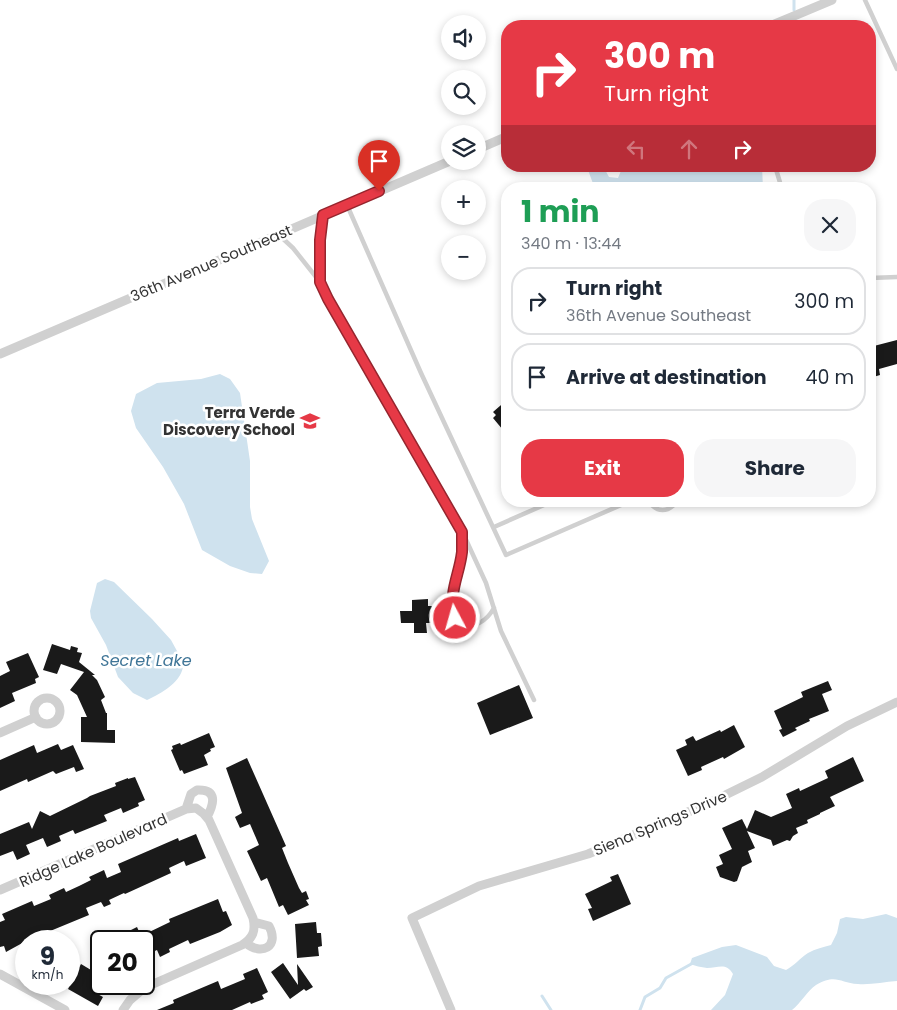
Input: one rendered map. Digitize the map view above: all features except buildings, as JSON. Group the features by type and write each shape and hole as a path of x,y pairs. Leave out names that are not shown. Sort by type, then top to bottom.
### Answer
{"street":[{"path":"784,20 832,0"},
{"path":"486,146 501,139"},
{"name":"36th Avenue Southeast","path":"0,354 441,165"},
{"name":"Siena Springs Drive","path":"451,1010 412,918 479,886 588,854 707,804 762,777 847,726 897,702"},
{"path":"0,733 36,717"},
{"path":"123,1010 130,1000 144,988 246,943 254,933 254,922 214,830 207,818 196,808 186,809 191,794 197,790 207,790 210,793 213,802 207,818"},
{"name":"Ridge Lake Boulevard","path":"0,890 186,809"},
{"path":"246,943 258,949 268,948 271,944 273,935 269,926 254,922"},
{"path":"0,974 48,1006 66,1010"}],"lane":[{"path":"865,0 874,20"},
{"path":"876,24 897,69"},
{"path":"346,205 506,556 617,507"},
{"path":"320,282 320,240 323,215"},
{"path":"278,234 293,248 320,282 462,532 486,583 501,631 534,700"},
{"path":"876,278 897,277"},
{"path":"494,527 539,507"},
{"path":"653,507 664,510 673,507"},
{"path":"462,532 462,552 453,590 452,607 455,618 460,625 476,625 489,616 494,608"}],"water":[{"path":"589,172 606,172 609,177 618,178 620,172 762,172 763,182 592,182"},
{"path":"220,374 230,379 240,393 250,461 250,507 252,519 269,561 262,574 250,573 230,566 202,550 184,504 163,467 136,428 131,411 136,394 157,383 201,379"},
{"name":"Secret Lake","path":"105,579 114,582 152,619 171,640 183,662 183,669 176,680 166,690 147,700 133,693 118,677 106,645 91,618 90,611 97,583"},
{"path":"886,914 897,918 897,981 863,984 833,979 823,981 816,985 792,1010 711,1010 725,995 733,974 728,968 721,966 707,968 690,964 692,958 722,947 736,945 767,957 774,966 786,970 808,953 831,945 837,933 840,919 846,917 863,919"}],"waterway":[{"path":"794,0 794,10"},
{"path":"640,1010 645,997 660,988 666,978 693,963"},
{"path":"542,996 551,1010"}],"place":[{"name":"Terra Verde Discovery School","path":"310,421"}],"route":[{"path":"379,191 323,215 320,240 320,282 462,532 462,552 453,590 452,607 455,618"}]}
